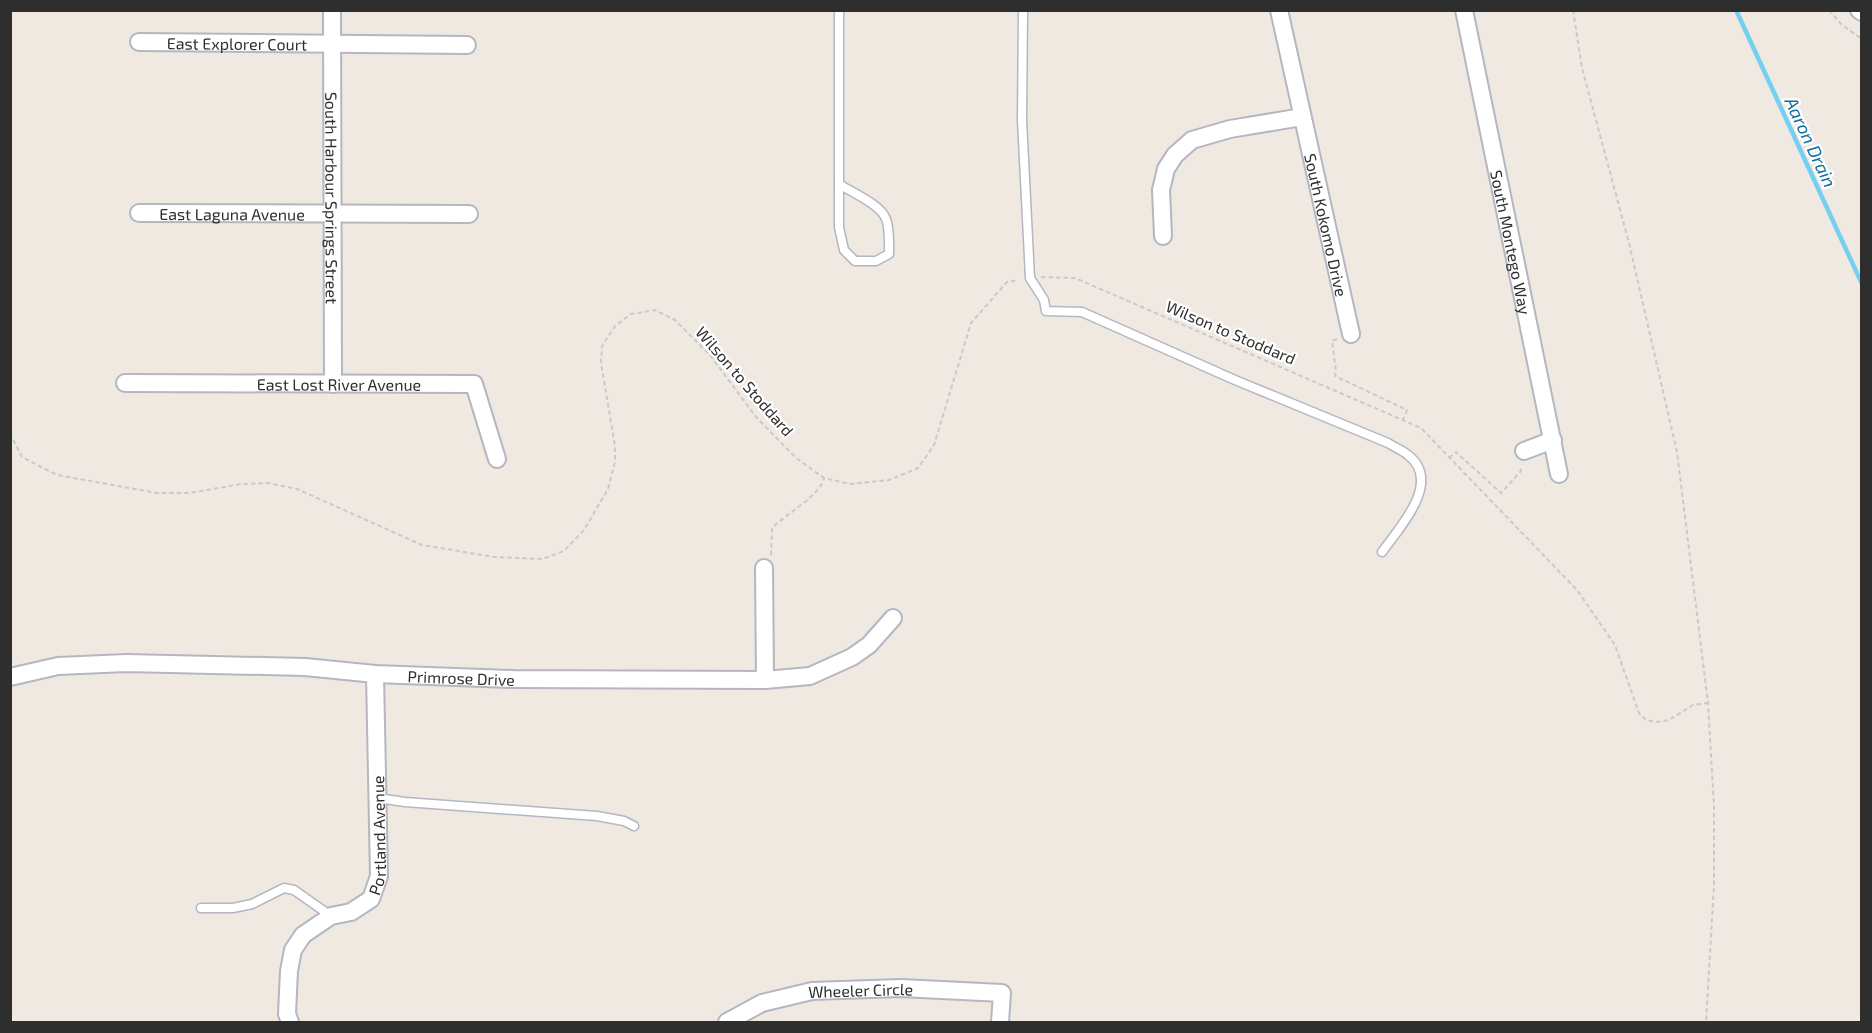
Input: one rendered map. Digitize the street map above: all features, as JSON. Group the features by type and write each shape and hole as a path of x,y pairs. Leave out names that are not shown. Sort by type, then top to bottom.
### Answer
{"street":[{"name":"South Harbour Springs Street","path":"333,10 333,384"},
{"name":"South Kokomo Drive","path":"1279,10 1351,334"},
{"name":"South Montego Way","path":"1464,10 1559,474"},
{"name":"East Explorer Court","path":"139,42 467,45"},
{"path":"1163,236 1161,190 1166,169 1176,155 1192,140 1230,129 1302,117"},
{"name":"East Laguna Avenue","path":"139,213 469,214"},
{"name":"East Lost River Avenue","path":"125,383 474,384 497,459"},
{"path":"1524,451 1553,440"},
{"path":"764,568 765,680"},
{"name":"Primrose Drive","path":"10,677 58,666 126,663 305,667 375,674 513,679 765,680 810,676 852,657 869,645 893,618"},
{"name":"Portland Avenue","path":"290,1023 287,1014 289,970 293,950 303,935 331,916 351,912 371,899 379,876 375,674"},
{"name":"Wheeler Circle","path":"727,1023 762,1003 812,991 902,988 1002,993 1000,1023"}],"lane":[{"path":"839,10 839,184 839,227 844,250 855,261 876,261 889,254 890,239 886,217 874,206 839,184"},
{"path":"1023,10 1022,120 1030,278 1044,300 1046,311 1082,312 1235,380 1388,443 1410,456 1417,467 1422,483 1417,502 1382,552"},
{"path":"378,798 597,816 624,821 634,826"},
{"path":"201,908 233,908 252,904 284,888 294,890 331,916"}],"path":[{"path":"1573,10 1582,68 1629,243 1677,452 1708,703 1714,806 1714,885 1706,1023"},
{"path":"1829,10 1842,25 1862,39"},
{"name":"Wilson to Stoddard","path":"10,432 22,457 57,475 157,493 189,493 240,484 268,483 297,489 422,545 494,556 542,559 564,551 584,530 608,489 615,462 615,446 601,363 602,346 615,326 631,314 655,310 675,320 710,355 756,417 796,458 824,478 850,484 889,480 918,468 934,445 971,323 1007,282 1050,276 1075,279 1421,428 1577,590 1615,645 1639,713 1646,720 1657,722 1670,720 1693,705 1708,703"},
{"path":"1351,334 1332,341 1335,376 1407,410 1403,420"},
{"path":"1449,458 1456,452 1501,493 1521,471 1524,451"},
{"path":"764,568 770,560 772,528 813,495 822,485 824,478"}],"waterway":[{"name":"Aaron Drain","path":"1736,10 1862,284"}]}
